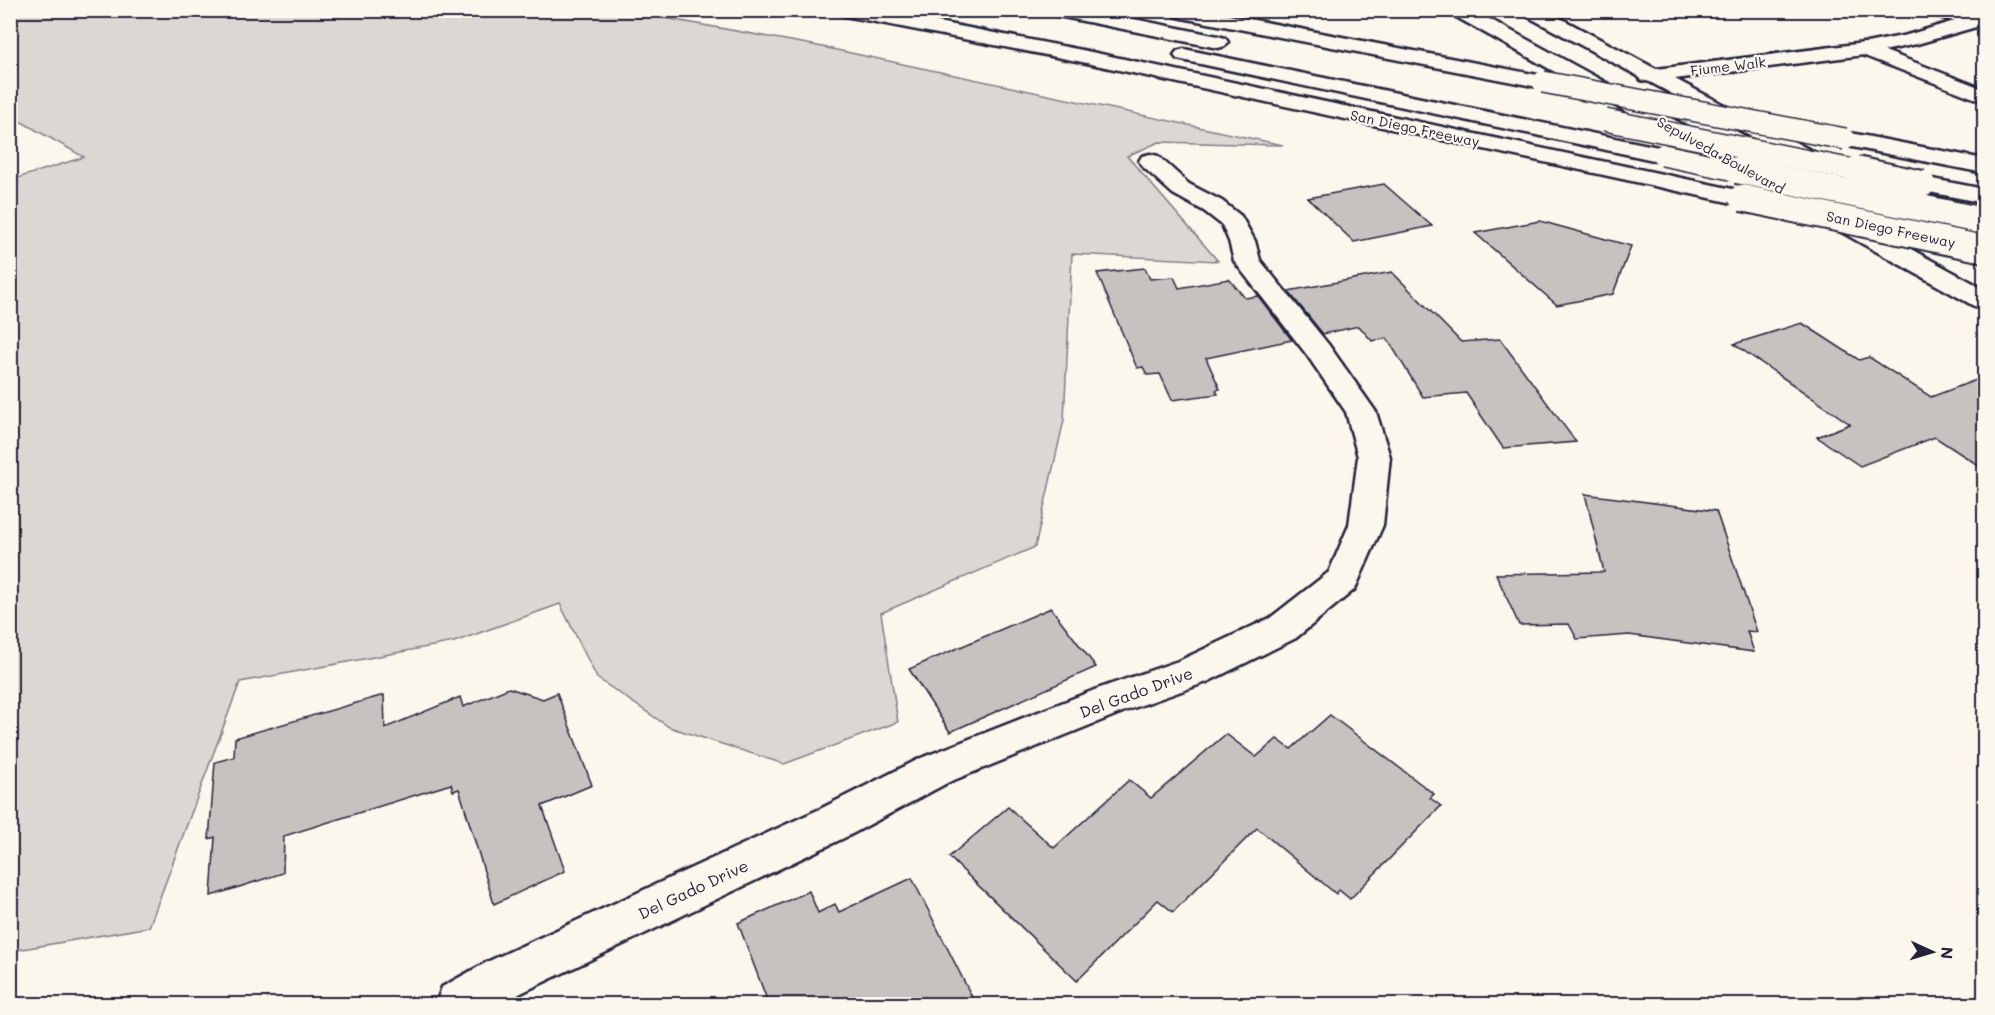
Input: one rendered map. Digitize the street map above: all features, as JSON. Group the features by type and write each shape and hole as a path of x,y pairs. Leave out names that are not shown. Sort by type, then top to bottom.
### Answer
{"main road":[{"name":"San Diego Freeway","path":"845,10 1105,61 1984,250"},
{"path":"1172,10 1984,166"},
{"name":"Sepulveda Boulevard","path":"1458,10 1984,300"},
{"path":"1530,10 1984,250"},
{"path":"1936,10 1980,22"},
{"path":"1052,19 1238,46"},
{"path":"1052,19 1663,155 1984,221"},
{"name":"Fiume Walk","path":"1592,84 1864,49 1980,22"},
{"path":"1864,49 1984,96"},
{"path":"1582,115 1984,196"},
{"name":"Del Gado Drive","path":"459,1005 505,977 835,822 936,770 1112,700 1194,671 1263,638 1283,628 1343,580 1366,525 1374,457 1361,412 1318,350 1247,261 1242,241 1232,221 1213,206 1181,189 1150,161"}],"shaded area":[{"path":"11,10 626,11 813,45 1283,145 1159,142 1127,156 1218,261 1072,254 1064,420 1035,547 881,613 898,722 784,764 669,727 597,678 560,604 454,642 240,682 149,927 11,951 11,180 84,157 11,116"}],"building":[{"path":"1384,184 1432,226 1354,242 1308,198"},
{"path":"1540,221 1631,246 1613,294 1557,305 1475,233"},
{"path":"1145,268 1150,279 1174,277 1179,288 1229,279 1245,298 1258,296 1292,340 1206,358 1220,389 1216,390 1218,394 1172,400 1160,374 1147,375 1143,367 1137,368 1097,273"},
{"path":"1392,272 1461,342 1500,339 1576,442 1503,448 1466,393 1423,397 1387,338 1372,341 1359,326 1323,334 1288,291"},
{"path":"1802,323 1859,360 1869,357 1931,397 1984,377 1984,469 1935,437 1860,466 1817,437 1850,424 1734,344"},
{"path":"1585,494 1716,511 1757,632 1747,631 1754,652 1629,635 1577,639 1569,624 1519,625 1496,574 1604,572"},
{"path":"1051,608 1096,667 950,732 909,669"},
{"path":"509,688 543,699 557,693 592,785 542,806 565,871 494,904 459,789 453,791 451,784 284,836 283,873 211,896 215,837 209,839 215,762 234,757 235,738 384,695 385,728 460,697 463,707"},
{"path":"1330,715 1434,794 1430,798 1441,806 1350,899 1339,890 1336,894 1257,828 1173,912 1158,900 1077,981 949,857 1008,807 1054,848 1129,780 1151,798 1226,734 1256,757 1277,739 1291,749"},
{"path":"912,878 976,1005 769,1005 738,923 809,891 818,913 835,904 839,912"}]}
